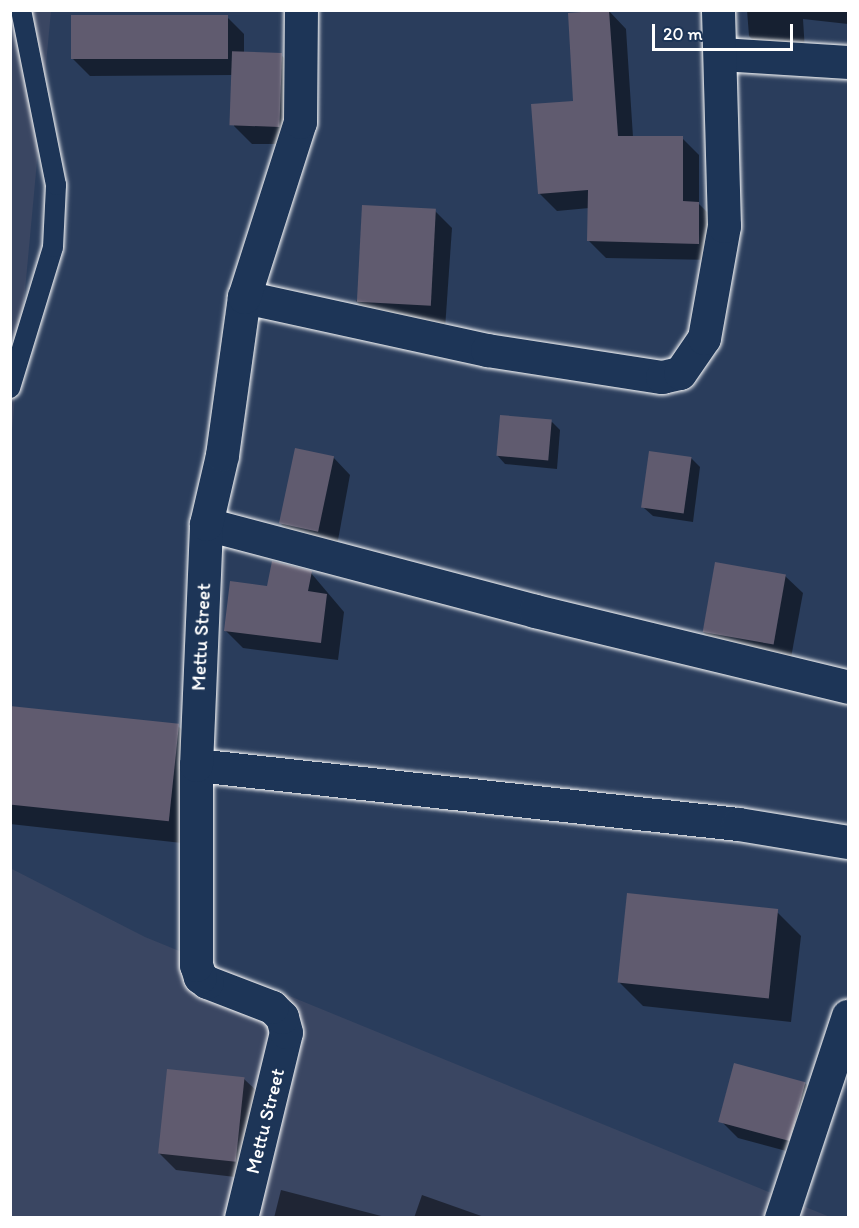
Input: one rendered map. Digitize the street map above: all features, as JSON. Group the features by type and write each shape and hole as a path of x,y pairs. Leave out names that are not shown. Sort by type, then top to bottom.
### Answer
{"street":[{"name":"Mettu Street","path":"241,1218 286,1032 282,1017 272,1006 207,982 198,971 196,765 206,524 222,455 244,297 300,122 301,10"},
{"path":"244,297 487,350 662,377 680,373 704,338 724,226 718,10"},
{"path":"721,54 849,62"},
{"path":"206,524 536,612 849,687"},
{"path":"196,765 738,824 849,842"},
{"path":"781,1218 849,1016"}],"lane":[{"path":"10,388 53,247 56,185 21,10"}],"shaded area":[{"path":"11,11 51,11 11,441"},
{"path":"10,868 145,937 830,1217 11,1217"}],"building":[{"path":"609,10 618,136 683,136 683,201 699,202 699,244 587,241 588,190 538,194 531,104 573,101 568,13"},
{"path":"71,15 228,15 228,59 71,59"},
{"path":"232,51 282,53 279,127 229,125"},
{"path":"362,205 436,209 431,306 357,302"},
{"path":"500,415 552,420 548,460 496,456"},
{"path":"295,448 334,456 318,532 279,523"},
{"path":"649,451 692,457 684,513 641,507"},
{"path":"272,561 312,571 308,591 327,594 321,643 224,631 230,581 267,586"},
{"path":"715,562 786,575 774,644 703,632"},
{"path":"10,706 179,724 169,821 10,805"},
{"path":"627,893 778,909 769,998 618,983"},
{"path":"734,1063 805,1082 790,1141 718,1122"},
{"path":"167,1069 245,1077 236,1162 158,1154"}]}
